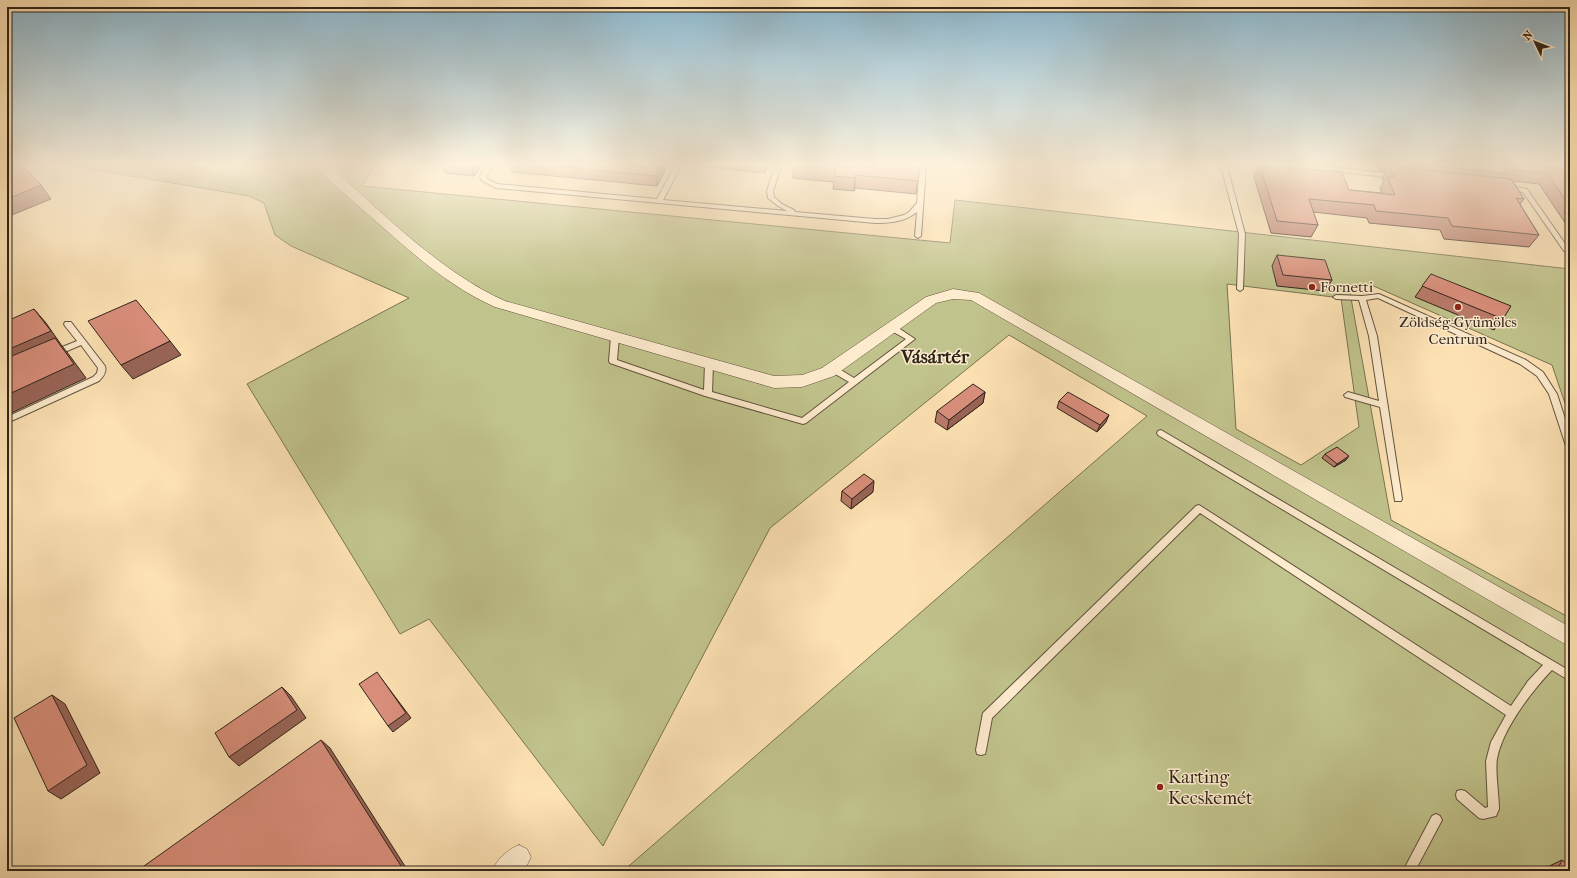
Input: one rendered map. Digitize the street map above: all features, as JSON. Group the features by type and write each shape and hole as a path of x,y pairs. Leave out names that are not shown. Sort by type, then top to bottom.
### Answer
{"street":[{"path":"367,207 455,281 480,296 500,304 756,378 788,383 815,378 833,369 920,306 942,295 965,294 986,302 1570,638"}],"lane":[{"path":"724,207 889,221 908,216 917,210 919,207"},
{"path":"783,207 801,214"},
{"path":"918,236 920,207"},
{"path":"1235,207 1242,234 1240,288"},
{"path":"1537,207 1566,250 1570,250"},
{"path":"1336,297 1362,298 1379,296 1523,362 1540,374 1553,394 1570,446"},
{"path":"1362,298 1373,336 1398,499"},
{"path":"7,420 96,379 101,374 102,368 68,324"},
{"path":"615,337 613,361 708,394 803,421 911,339 891,327"},
{"path":"48,357 82,342"},
{"path":"708,394 709,364"},
{"path":"833,369 854,382"},
{"path":"1348,395 1384,405"},
{"path":"1161,433 1570,676"},
{"path":"981,750 987,716 1198,508 1512,713"},
{"path":"1461,795 1483,814 1492,812 1494,808 1491,761 1495,746 1512,713 1532,684 1550,665"},
{"path":"1409,871 1436,820"}],"green space":[{"path":"265,207 578,207 950,243 954,207 1017,207 1570,269 1570,418 1552,365 1369,284 1349,287 1391,520 1570,618 1570,871 623,871 1147,416 1009,335 770,528 603,846 429,619 400,634 247,384 409,298 291,246 275,235","holes":["1227,284 1341,298 1359,427 1301,465 1236,429"]}],"building":[{"path":"1273,207 1312,207 1318,225 1277,221"},
{"path":"1375,207 1522,207 1539,235 1452,226 1448,218 1376,211"},
{"path":"1277,255 1325,260 1332,280 1283,275"},
{"path":"1431,274 1511,306 1503,319 1422,286"},
{"path":"136,300 170,341 121,365 88,321"},
{"path":"34,309 51,331 7,350 7,321"},
{"path":"55,338 74,364 7,395 7,358"},
{"path":"973,384 985,392 949,420 937,411"},
{"path":"1068,392 1109,415 1100,425 1059,401"},
{"path":"1337,447 1349,456 1337,464 1325,454"},
{"path":"864,474 874,481 852,499 842,491"},
{"path":"377,672 406,713 388,726 359,684"},
{"path":"282,687 297,710 229,757 215,733"},
{"path":"52,695 87,765 48,791 14,718"},
{"path":"321,740 401,866 395,871 137,871"},
{"path":"1562,860 1570,866 1570,871 1557,871"}],"place":[{"name":"Fornetti","path":"1312,287"},
{"name":"Zöldség-Gyümölcs Centrum","path":"1458,307"},
{"name":"Karting Kecskemét","path":"1160,787"}],"district":[{"name":"Vásártér","path":"935,357"}]}
